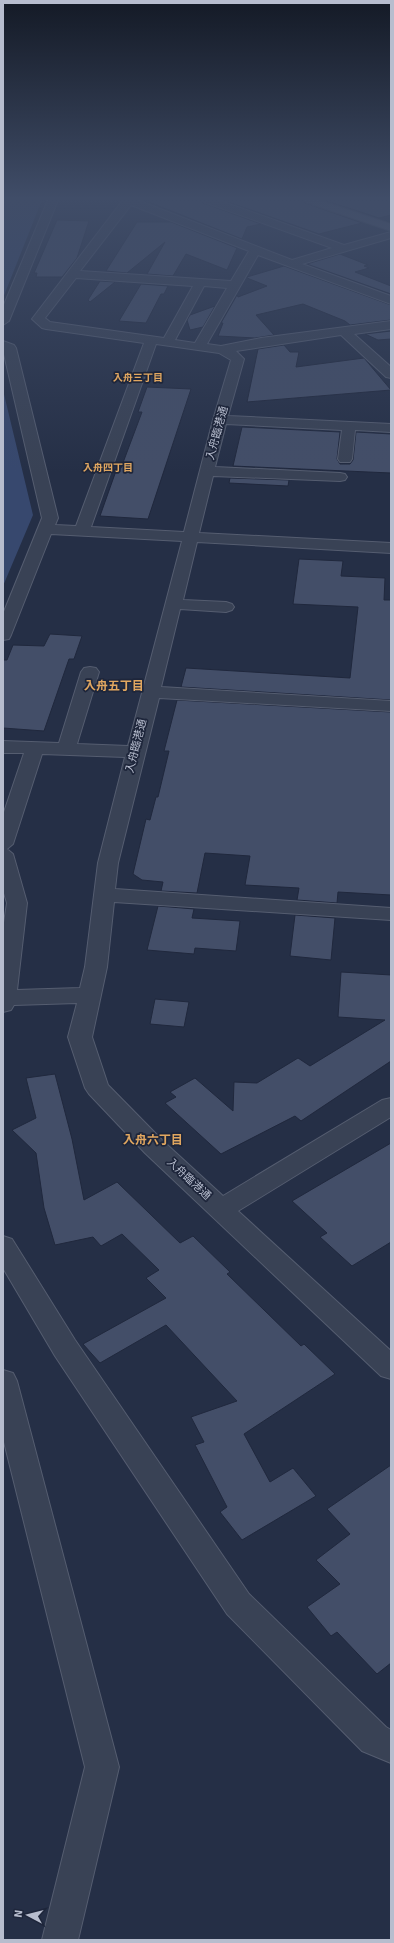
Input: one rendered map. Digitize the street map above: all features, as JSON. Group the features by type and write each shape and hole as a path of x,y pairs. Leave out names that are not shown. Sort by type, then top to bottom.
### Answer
{"street":[{"path":"3,321 16,291"},
{"name":"入舟臨港通","path":"61,291 38,319 46,325 221,350 233,354 238,359 220,420 108,862 96,967 80,1037 97,1088 154,1147 391,1368"},
{"path":"82,531 160,341 195,291"},
{"path":"199,347 231,291"},
{"path":"366,291 391,300"},
{"path":"221,350 261,342 391,326"},
{"path":"344,331 391,374"},
{"path":"3,345 10,348 50,518 3,635"},
{"path":"220,420 391,428"},
{"path":"345,458 349,426"},
{"path":"207,471 340,477"},
{"path":"46,529 391,548"},
{"path":"173,604 226,607"},
{"path":"66,749 90,672"},
{"path":"150,692 391,706"},
{"path":"3,747 135,752"},
{"path":"3,844 35,748"},
{"path":"3,854 17,903 4,1001 89,995"},
{"path":"104,895 391,914"},
{"path":"220,1209 391,1106"},
{"path":"3,1246 65,1348 238,1604 374,1739 391,1747"},
{"path":"3,1380 102,1767 60,1940"}],"water":[{"path":"3,291 6,291 3,298"},
{"path":"3,390 33,515 3,586"}],"building":[{"path":"94,291 104,291 90,302 88,300"},
{"path":"137,291 166,291 164,294 161,294 146,323 119,321"},
{"path":"255,291 352,291 391,305 391,320 350,325 345,321 303,304 256,315 274,335 255,338 218,336 223,323 221,323 237,295 238,297"},
{"path":"382,291 391,291 391,294"},
{"path":"215,306 203,327 190,330 187,320 190,315"},
{"path":"391,331 391,339 378,340 365,334"},
{"path":"284,345 290,352 299,352 296,367 364,358 391,390 247,402 258,349"},
{"path":"147,387 191,389 148,519 100,516 117,468 121,468 142,412 138,412"},
{"path":"242,427 340,432 337,459 340,464 350,464 353,460 356,432 391,434 391,473 233,466"},
{"path":"230,478 289,480 288,486 229,483"},
{"path":"299,559 343,561 341,576 385,578 384,600 391,600 391,700 181,687 186,668 350,678 358,607 293,604"},
{"path":"50,634 82,636 74,659 69,659 44,731 3,728 3,660 7,660 13,645 44,646"},
{"path":"177,700 391,712 391,895 338,892 337,903 297,900 299,888 245,885 250,856 205,853 197,893 161,891 163,882 142,880 133,874 146,819 150,820 156,797 158,797 169,751 164,751"},
{"path":"158,906 194,909 192,918 240,921 236,951 195,948 194,954 147,950"},
{"path":"295,915 335,918 331,960 290,956"},
{"path":"341,972 391,975 391,1061 301,1121 295,1116 221,1154 165,1103 176,1097 170,1092 195,1078 233,1111 234,1082 257,1083 298,1058 310,1066 385,1020 338,1017"},
{"path":"155,999 189,1002 184,1027 150,1024"},
{"path":"55,1074 72,1139 84,1200 117,1182 180,1243 193,1236 230,1272 227,1274 301,1346 304,1344 335,1374 244,1434 270,1482 293,1468 316,1496 242,1540 220,1512 227,1507 195,1445 204,1442 191,1417 237,1401 166,1325 100,1363 83,1344 166,1298 146,1278 159,1270 122,1234 101,1246 93,1237 55,1245 44,1208 36,1153 12,1130 36,1118 26,1078"},
{"path":"391,1143 391,1242 352,1266 320,1237 327,1233 292,1201"},
{"path":"391,1465 391,1663 377,1674 337,1632 331,1636 307,1607 340,1584 316,1560 350,1534 327,1509"}],"district":[{"name":"入舟三丁目","path":"138,378"},
{"name":"入舟四丁目","path":"108,468"},
{"name":"入舟五丁目","path":"114,686"},
{"name":"入舟六丁目","path":"153,1140"}]}
